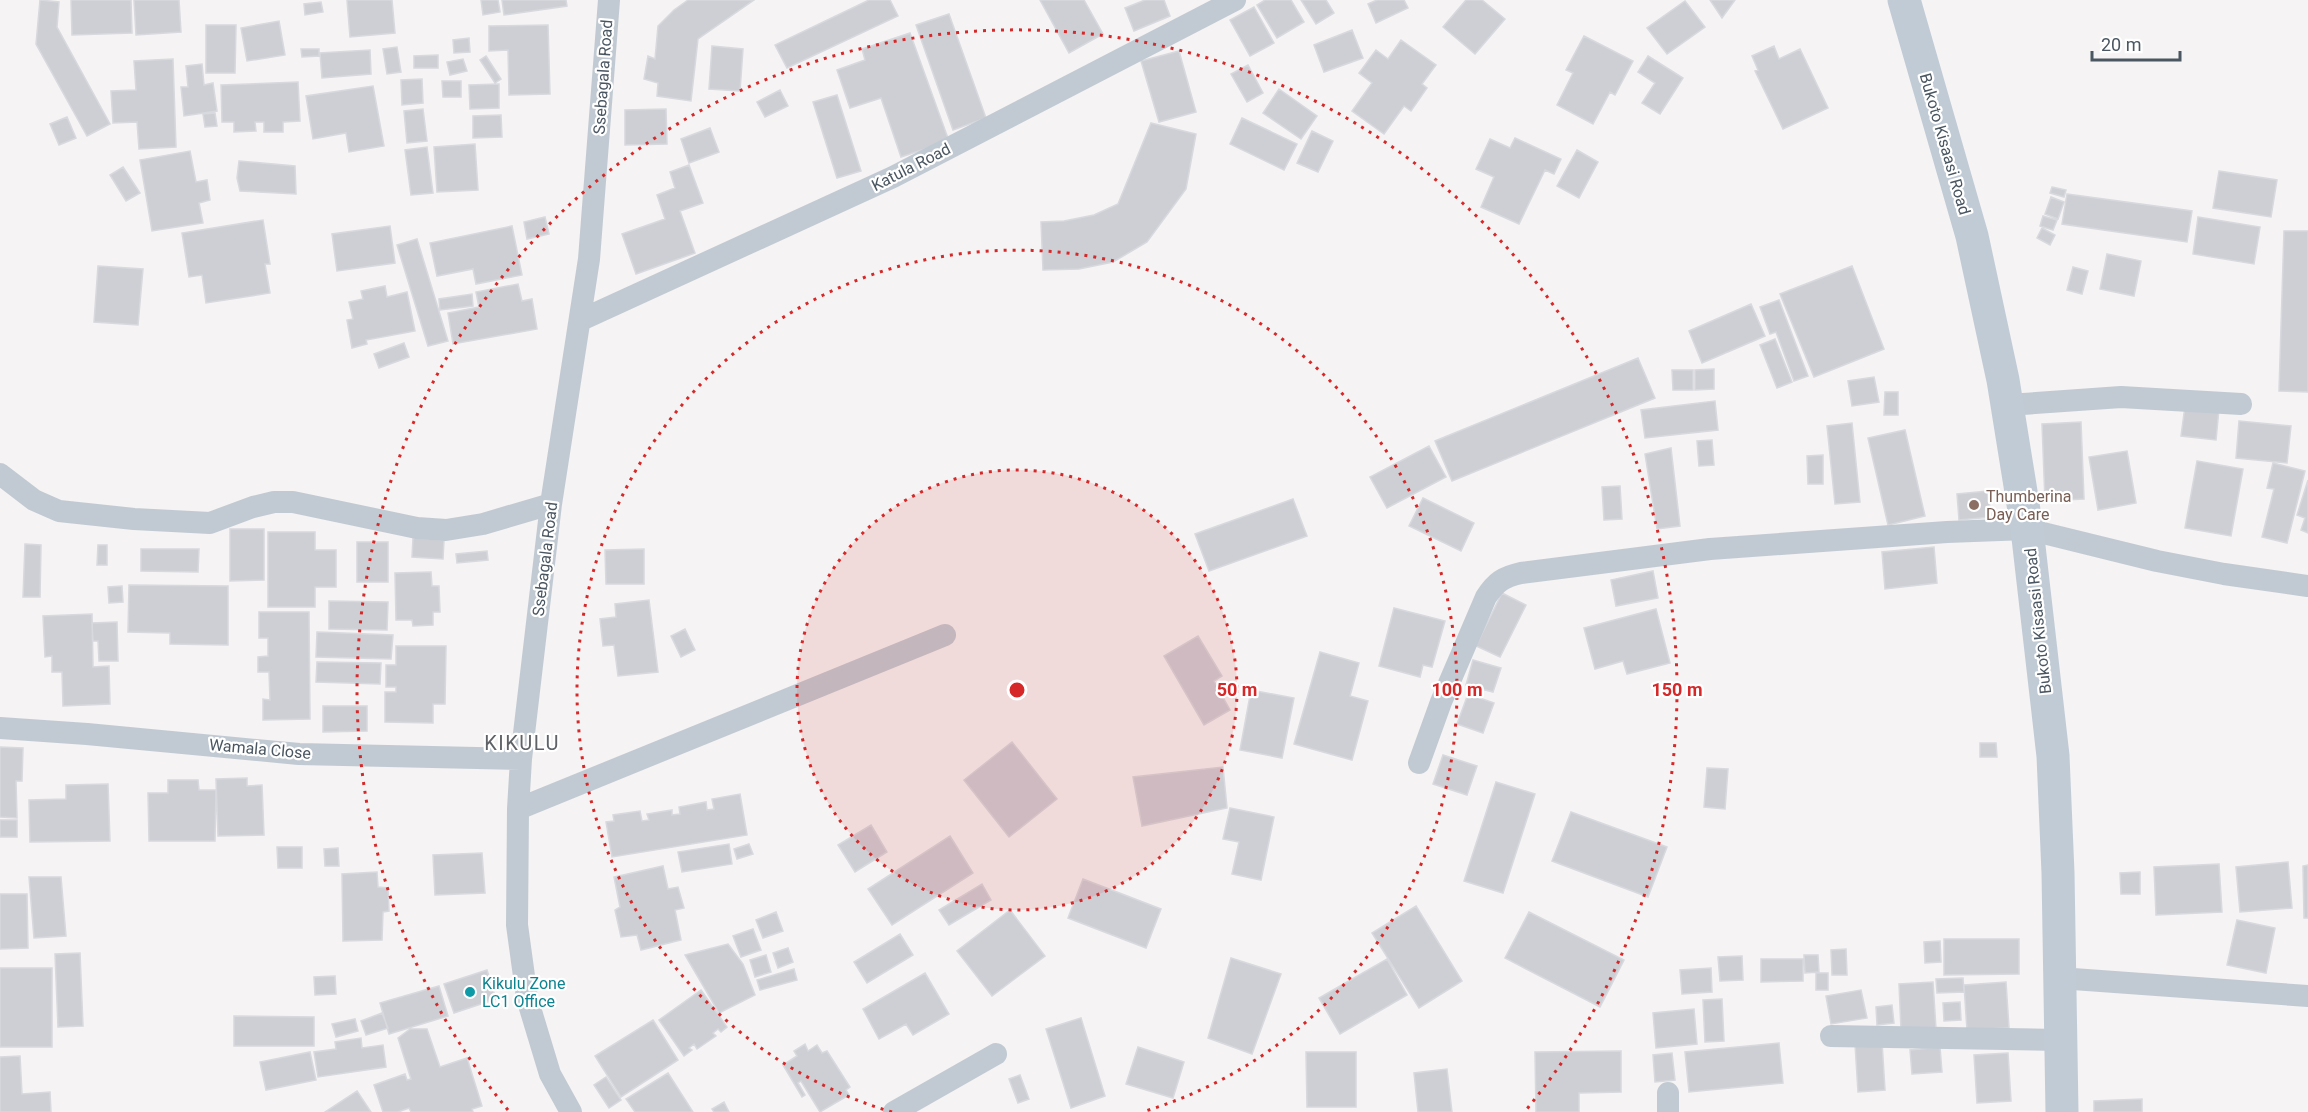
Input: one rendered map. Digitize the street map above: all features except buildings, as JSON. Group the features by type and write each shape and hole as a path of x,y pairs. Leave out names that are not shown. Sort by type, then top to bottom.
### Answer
{"main road":[{"name":"Bukoto Kisaasi Road","path":"1904,0 1972,236 2008,405 2027,529 2053,756 2062,1112"}],"street":[{"name":"Ssebagala Road","path":"571,1112 549,1074 527,998 517,925 518,809 521,759 551,504 589,259 609,0"},
{"name":"Katula Road","path":"581,321 893,177 1234,0"},
{"path":"2008,405 2121,397 2241,404"},
{"path":"0,474 34,500 59,511 182,523 210,523 253,507 274,502 293,502 417,528 446,530 483,524 551,504"},
{"path":"1419,763 1441,702 1486,597 1495,583 1504,577 1710,549 1947,532 2027,529 2157,561 2224,574 2308,586"},
{"path":"518,809 945,635"},
{"name":"Wamala Close","path":"0,728 299,754 521,759"},
{"path":"2059,978 2308,996"},
{"path":"1831,1036 2060,1040"},
{"path":"894,1112 996,1054"}],"place":[{"name":"Thumberina Day Care","path":"1974,505"},
{"name":"Kikulu Zone LC1 Office","path":"470,992"}],"district":[{"name":"KIKULU","path":"522,743"}]}
